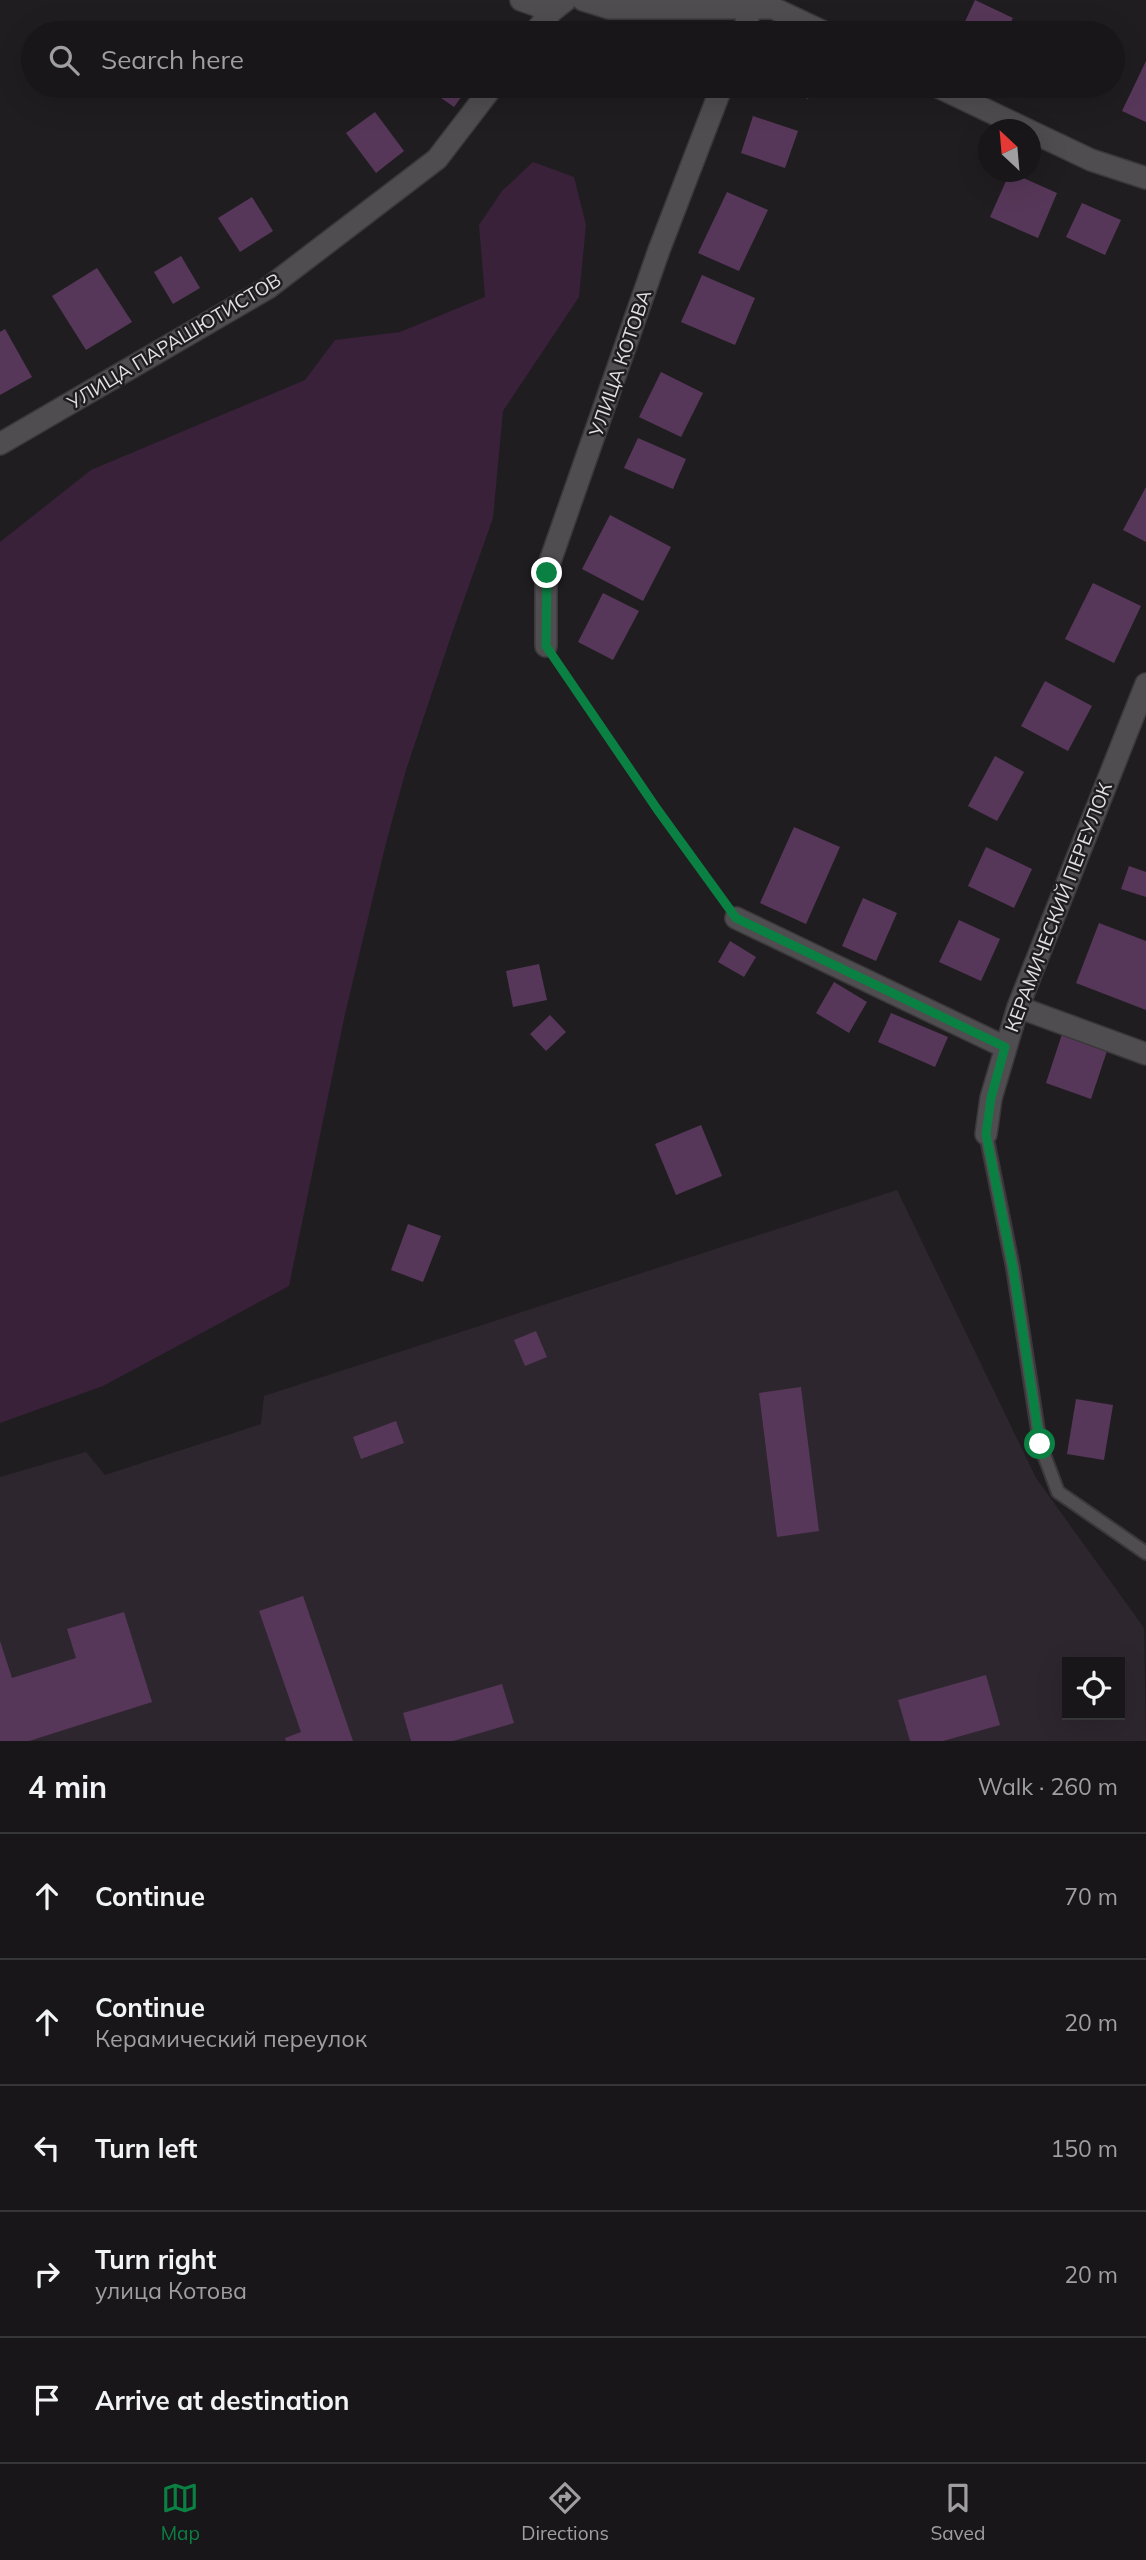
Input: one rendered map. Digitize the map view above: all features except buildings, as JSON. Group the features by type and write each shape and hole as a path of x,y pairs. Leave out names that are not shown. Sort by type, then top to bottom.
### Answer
{"street":[{"path":"521,0 559,5"},
{"path":"583,0 609,8 753,5 773,8 801,21"},
{"path":"545,21 559,5"},
{"name":"УЛИЦА ПАРАШЮТИСТОВ","path":"0,444 268,288 437,159 484,98"},
{"name":"УЛИЦА КОТОВА","path":"546,646 547,573 659,250 717,98"},
{"path":"961,98 1006,119"},
{"path":"1041,136 1091,160 1146,178"},
{"name":"КЕРАМИЧЕСКИЙ ПЕРЕУЛОК","path":"986,1134 991,1098 1018,1007 1138,723 1146,684"},
{"path":"736,918 1005,1047"},
{"path":"1018,1007 1146,1054"}],"lane":[{"path":"986,1134 1013,1268 1040,1444 1059,1492 1146,1553"}],"path":[{"path":"546,646 657,809 736,918"}],"shaded area":[{"path":"533,162 574,177 586,225 579,297 503,411 493,518 406,770 386,843 345,1014 289,1286 103,1386 0,1423 0,542 91,470 305,380 335,340 400,332 485,297 479,225 502,191"},
{"path":"897,1190 1036,1478 1144,1628 1146,1741 0,1741 0,1477 86,1452 105,1475 261,1424 264,1396"}],"route":[{"path":"547,573 546,646 657,809 736,918 1005,1047 991,1098 986,1134 1013,1268 1040,1444"}]}
